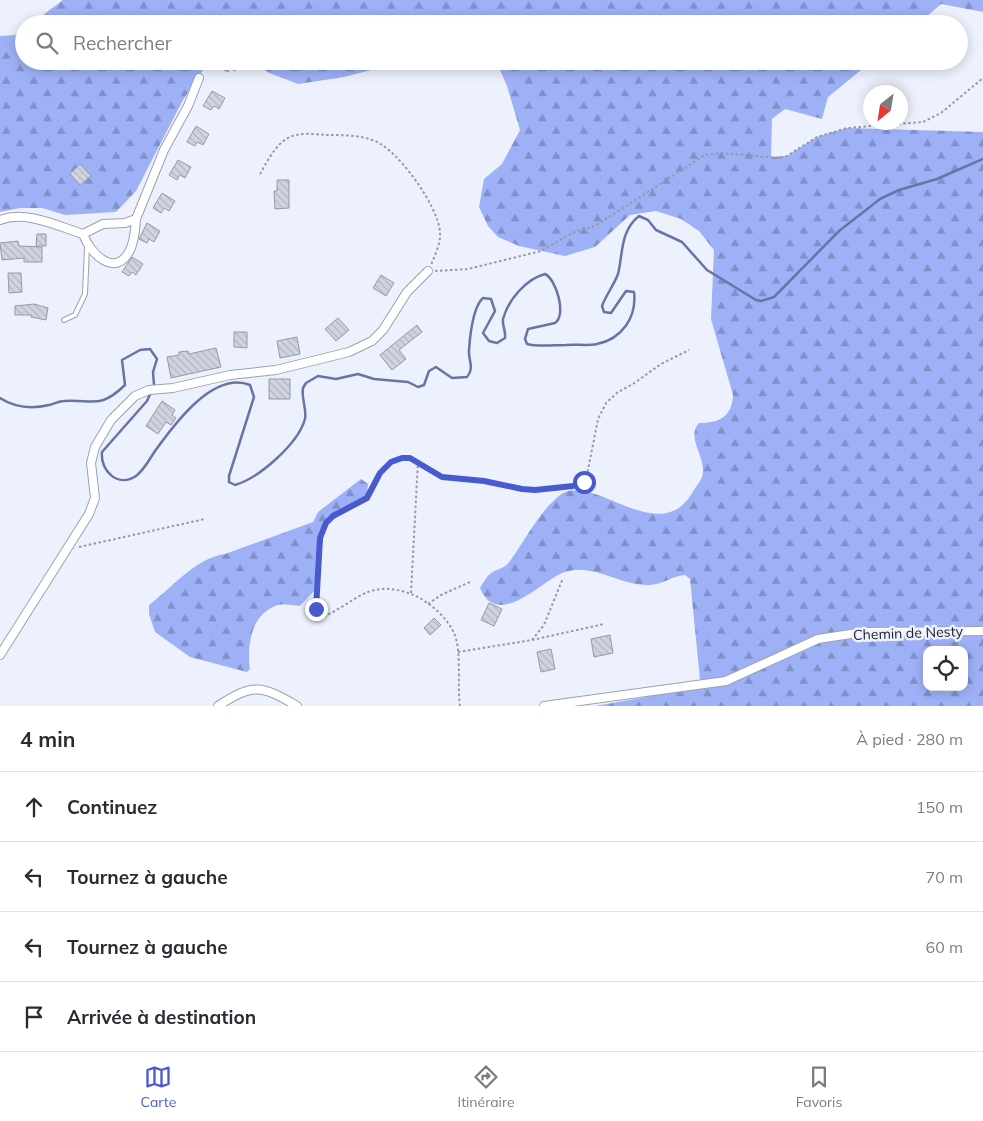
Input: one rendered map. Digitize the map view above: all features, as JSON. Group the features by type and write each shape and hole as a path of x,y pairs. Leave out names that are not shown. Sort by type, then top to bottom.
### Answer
{"street":[{"path":"83,234 87,247 101,260 110,263 121,261 130,252 135,236 136,219 164,150 188,106 199,78"},
{"path":"0,220 10,216 25,216 83,234 104,224 124,223 136,219"},
{"path":"0,655 89,514 95,498 92,463 95,447 111,420 135,396 149,390 230,375 276,370 349,352 372,341 383,330 407,292 428,271"},
{"name":"Chemin de Nesty","path":"544,706 726,681 818,639 864,632 983,631"},
{"path":"218,706 240,691 257,689 274,693 297,706"}],"lane":[{"path":"64,320 75,315 85,294 87,247"}],"path":[{"path":"260,174 268,159 289,137 311,134 348,136 375,141 394,155 404,166 435,217 440,231 439,242 428,271 468,269 540,251 576,231 594,226 705,155 723,154 778,158 787,156 817,137 847,128 923,122 941,113 983,78"},
{"path":"460,706 458,652 454,634 444,619 428,604 411,593 398,588 369,591 350,600 320,619 316,615 320,538 326,523 333,516 367,498 380,473 391,462 402,458 418,461 442,477 484,481 522,489 535,490 580,484 587,476 598,419 606,403 618,392 661,364 689,350"},
{"path":"411,593 418,461"},
{"path":"69,546 101,543 205,519"},
{"path":"532,640 544,625 563,578"},
{"path":"428,604 441,595 470,582"},
{"path":"458,652 532,640 604,624"}],"green space":[{"path":"63,0 983,0 983,12 941,4 928,15 43,15"},
{"path":"15,35 15,70 203,70 183,100 136,191 116,212 65,215 42,208 20,208 0,212 0,36"},
{"path":"266,70 371,70 344,77 298,84"},
{"path":"500,70 861,70 828,97 822,119 785,109 772,119 771,157 787,156 817,137 847,128 863,128 863,130 983,132 983,706 595,706 692,689 700,680 690,579 685,575 649,585 626,582 593,572 571,570 551,579 530,594 507,604 497,605 487,600 480,588 485,580 491,573 507,564 545,510 560,495 571,491 584,491 644,512 659,514 676,510 681,506 702,477 702,463 695,442 695,429 699,423 713,422 727,414 733,395 711,319 714,250 699,231 681,219 656,211 630,215 595,247 565,256 519,246 498,237 488,226 479,207 484,179 502,164 520,130 507,86"},
{"path":"361,479 368,484 367,498 333,516 326,523 320,538 318,587 300,606 279,605 265,612 259,618 250,643 250,669 247,672 190,657 155,632 149,614 149,605 194,567 214,557 313,522 318,512"}],"building":[{"path":"212,91 225,98 219,109 214,106 211,110 203,106"},
{"path":"196,126 209,134 203,145 197,142 195,146 187,142"},
{"path":"178,160 191,167 185,178 180,175 177,180 169,175"},
{"path":"80,164 91,176 80,185 70,174"},
{"path":"277,180 289,180 289,208 275,209 274,191 277,191"},
{"path":"162,193 175,201 169,211 164,208 161,213 153,208"},
{"path":"147,223 160,231 154,242 149,239 147,243 139,239"},
{"path":"37,234 46,234 46,246 36,246"},
{"path":"18,241 19,246 42,247 42,262 24,262 24,258 2,260 0,243"},
{"path":"132,257 143,264 136,275 132,272 129,276 122,272"},
{"path":"8,273 21,273 22,292 9,293"},
{"path":"381,275 394,283 386,296 373,288"},
{"path":"34,304 48,308 46,320 31,317 32,315 15,315 15,306"},
{"path":"338,318 349,330 336,341 325,329"},
{"path":"417,325 422,332 399,350 406,359 392,370 380,355"},
{"path":"234,332 247,332 247,348 234,347"},
{"path":"297,337 300,354 280,358 277,341"},
{"path":"216,348 221,367 171,378 167,357 179,355 179,352 188,351 189,354"},
{"path":"269,379 290,379 290,399 269,399"},
{"path":"162,401 175,410 172,415 176,418 171,425 166,422 158,434 146,426"},
{"path":"489,603 502,609 494,626 481,620"},
{"path":"434,618 441,625 430,635 424,628"},
{"path":"610,635 613,653 594,657 591,639"},
{"path":"551,649 555,669 541,672 537,652"}],"waterway":[{"path":"0,398 17,405 30,407 51,405 62,401 102,401 109,398 125,385 122,360 140,350 150,349 157,359 153,372 154,385 147,401 102,452 102,459 107,471 117,479 123,480 139,474 183,415 208,393 222,385 236,383 250,385 254,397 229,476 229,482 235,485 266,468 294,439 305,419 303,388 306,383 318,376 336,379 358,374 374,379 408,382 418,387 424,385 429,371 436,367 452,378 467,377 471,370 469,350 473,322 477,308 483,298 491,299 495,311 483,333 489,341 497,343 505,338 503,319 513,298 531,280 545,274 553,283 559,297 560,313 555,323 528,329 525,339 527,344 541,346 593,345 614,337 626,326 630,318 633,310 634,292 626,291 611,313 604,312 602,306 618,274 625,236 628,229 639,216 648,220 656,230 682,242 707,270 756,300 761,301 774,297 839,231 880,199 899,190 937,179 983,159"}],"route":[{"path":"316,609 320,538 326,523 333,516 367,498 374,489 380,473 391,462 402,458 410,458 418,461 442,477 484,481 522,489 535,490 573,486 584,482"}]}
